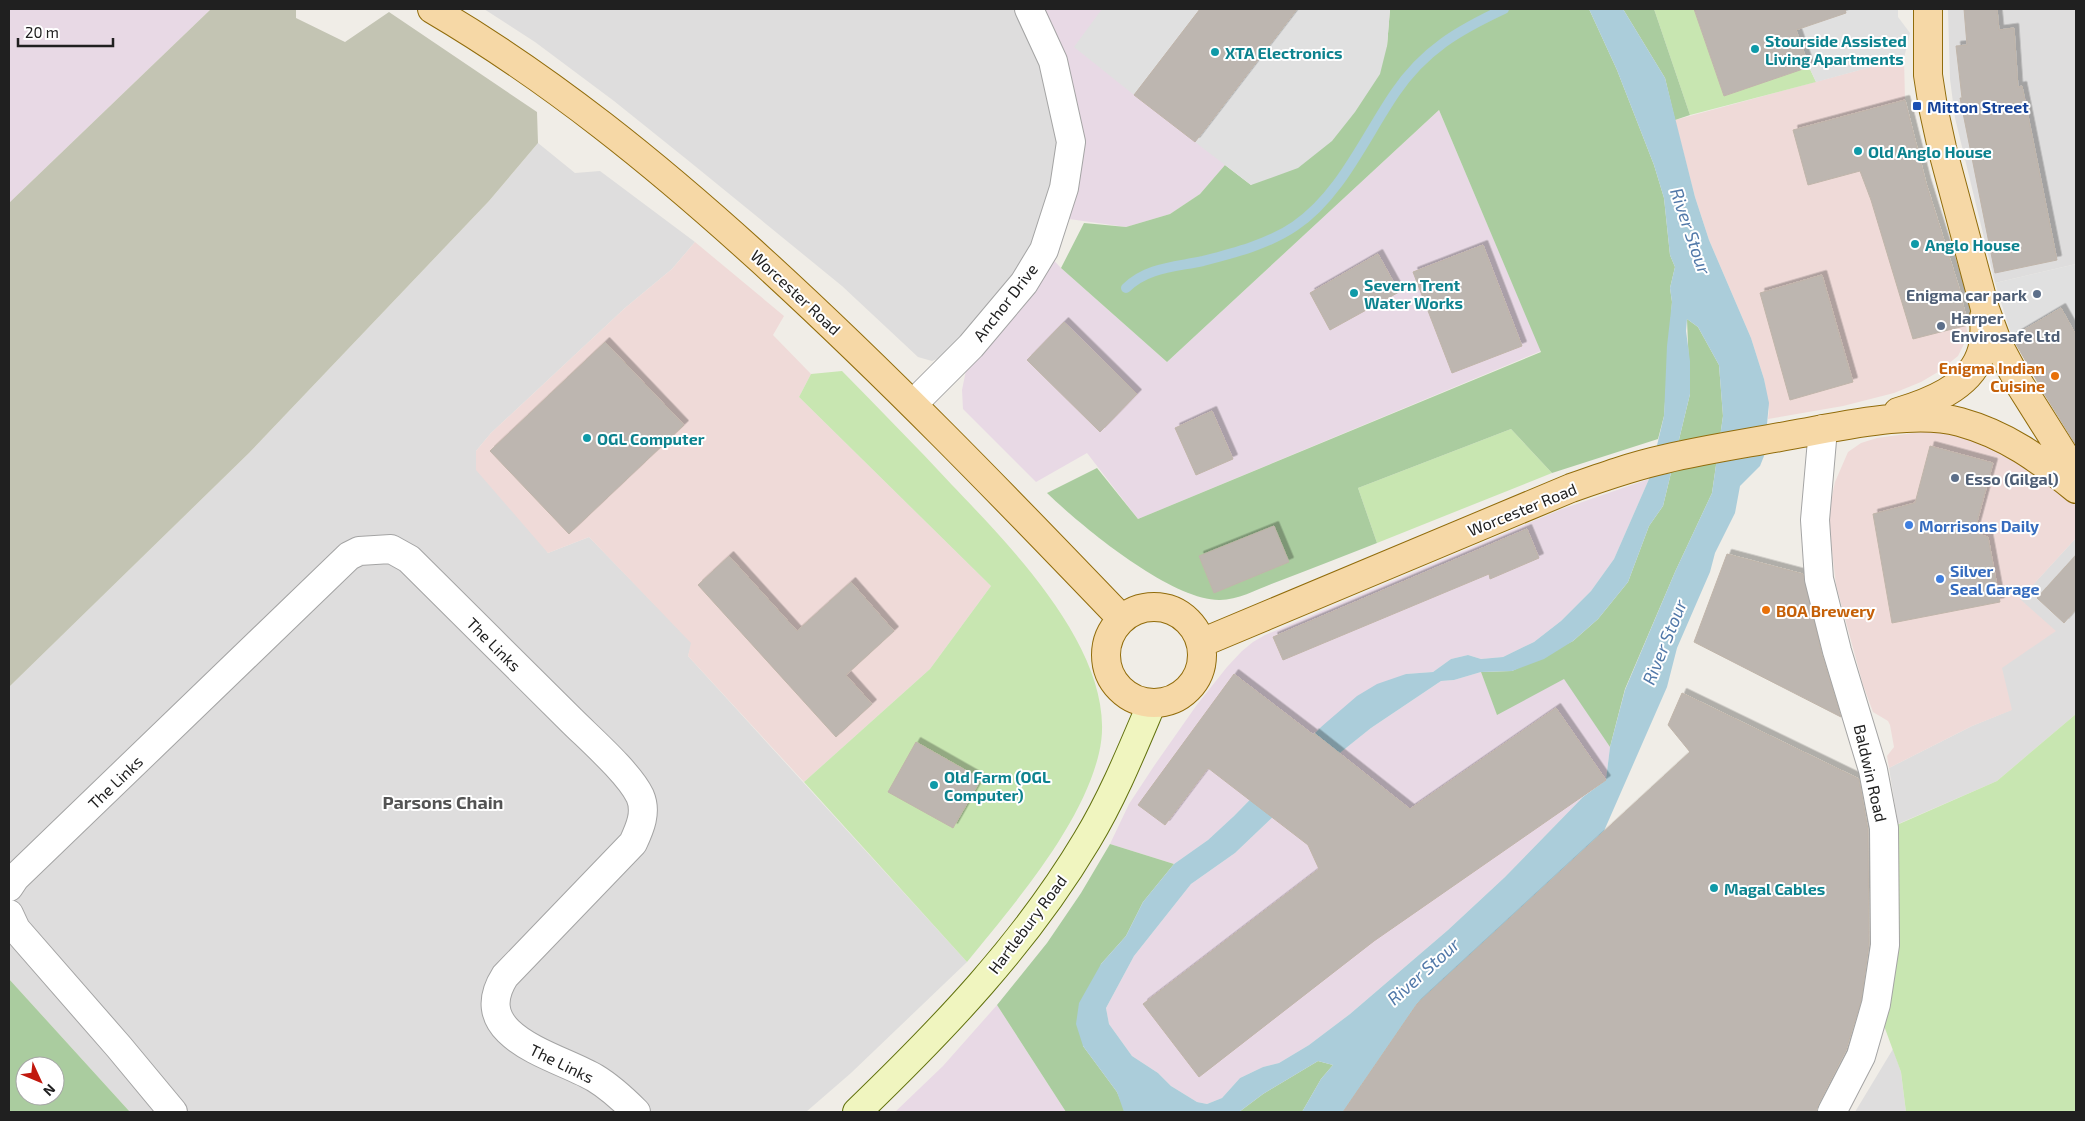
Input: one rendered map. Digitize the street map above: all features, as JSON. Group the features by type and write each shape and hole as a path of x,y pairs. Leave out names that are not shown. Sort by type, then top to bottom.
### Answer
{"main road":[{"name":"Worcester Road","path":"432,9 524,66 592,116 709,212 820,313 914,404 1122,619"},
{"path":"1928,9 1928,75 1933,106 1942,148 1979,289 1990,323 2009,366 2076,474"},
{"path":"1858,424 1915,407 1937,397 1962,380 1980,357 1984,343 1979,289"},
{"path":"1858,424 1916,418 1958,421 1991,432 2012,442 2076,489"},
{"name":"Worcester Road","path":"1201,643 1490,520 1613,473 1694,452 1858,424"},
{"path":"1144,608 1168,609 1189,622 1201,643 1202,655 1200,668 1195,680 1187,690 1164,702 1152,703 1128,695 1118,687 1111,677 1107,665 1108,640 1114,628 1122,619 1144,608"},
{"name":"Hartlebury Road","path":"857,1112 928,1043 976,991 1003,960 1047,901 1087,840 1110,798 1152,703"}],"street":[{"name":"Anchor Drive","path":"914,404 972,346 1024,283 1044,250 1064,188 1071,142 1053,61 1029,9"},
{"name":"Baldwin Road","path":"1823,429 1815,520 1819,579 1837,651 1873,770 1884,828 1886,945 1876,1004 1861,1056 1832,1112"},
{"name":"The Links","path":"9,887 21,872 349,556 359,550 391,549 409,559 599,748 632,784 640,796 643,807 641,826 633,843 505,976 498,986 494,999 499,1019 508,1031 519,1040 536,1052 574,1067 596,1079 621,1097 636,1112"},
{"path":"9,914 16,930 119,1047 173,1112"}],"shaded area":[{"path":"9,9 211,9 9,203"},
{"path":"211,9 296,9 296,18 345,42 389,12 537,112 538,143 489,201 249,453 9,687 9,203"},
{"path":"484,9 1029,9 1071,142 1055,217 971,346 932,361 918,357 842,286 614,101 535,42"},
{"path":"1029,9 1390,9 1225,165 1200,194 1170,214 1126,227 1055,217 1071,142"},
{"path":"1102,9 1200,10 1134,95 1074,47"},
{"path":"1297,9 1390,9 1387,46 1380,74 1355,112 1332,141 1298,168 1251,185 1195,142"},
{"path":"1812,9 1898,9 1898,17 1910,33 1904,58 1816,82 1796,30 1817,23"},
{"path":"1948,9 2076,9 2076,264 1995,283 1955,118 1950,79"},
{"path":"1904,58 1905,100 1926,183 1959,288 1968,336 1958,356 1938,372 1921,382 1894,393 1843,406 1768,419 1769,411 1764,379 1751,338 1709,240 1695,197 1675,120"},
{"path":"1439,110 1541,351 1138,519 1087,453 1036,482 963,409 962,390 971,346 1044,250 1061,268 1167,362"},
{"path":"538,143 575,173 600,171 695,242 672,269 625,308 491,433 476,451 548,553 589,537 692,643 688,656 967,962 851,1073 806,1112 130,1112 9,979 9,687 249,453 489,201"},
{"path":"695,242 784,316 773,335 811,374 799,397 991,586 930,669 804,782 688,656 691,643 589,537 548,553 476,470 476,451 491,433 625,308 672,269"},
{"name":"Enigma car park","path":"2076,264 2076,335 2061,308 2012,337 1995,283"},
{"name":"Silver Seal Garage","path":"1928,431 1966,437 2003,450 2076,502 2076,538 2020,599 2056,631 2002,668 2012,710 1972,726 1889,768 1887,756 1894,747 1890,725 1888,721 1873,712 1863,685 1836,585 1829,525 1831,501 1835,482 1848,452 1861,443 1877,438"},
{"path":"1649,479 1614,559 1591,591 1561,621 1534,642 1503,657 1481,659 1468,655 1451,659 1433,672 1406,674 1321,727 1231,819 1208,840 1174,864 1110,844 1129,804 1196,706 1227,667 1253,642 1265,635 1562,509"},
{"path":"2076,538 2076,714 1997,781 1898,824 1889,768 1972,726 2011,710 2001,666 2019,600"},
{"path":"1481,672 1497,714 1564,678 1610,747 1606,780 1583,797 1505,877 1448,930 1350,1014 1309,1045 1279,1063 1263,1067 1240,1078 1222,1098 1207,1104 1197,1102 1171,1086 1158,1073 1132,1056 1109,1024 1106,1008 1134,956 1191,884 1235,853 1341,752 1371,728 1441,681 1454,680"},
{"path":"997,1005 1066,1112 895,1112 943,1066"},
{"path":"1893,1049 1901,1072 1906,1112 1855,1112"}],"green space":[{"path":"1390,9 1589,9 1617,70 1654,165 1664,198 1670,255 1675,267 1670,288 1672,302 1664,416 1658,439 1552,473 1511,429 1358,488 1377,543 1241,596 1227,600 1200,597 1177,588 1128,559 1104,542 1047,493 1097,468 1138,519 1541,352 1439,110 1167,362 1061,268 1084,223 1126,227 1170,214 1200,194 1225,165 1251,185 1387,46"},
{"path":"1623,9 1654,9 1690,115 1675,120 1665,78"},
{"path":"1654,9 1694,9 1724,96 1809,67 1816,82 1690,115"},
{"path":"1687,319 1698,327 1719,365 1723,416 1712,493 1675,572 1625,689 1610,747 1564,679 1497,715 1481,672 1512,671 1573,641 1598,619 1628,582 1649,526 1663,506 1690,394"},
{"path":"842,371 976,510 1031,572 1056,607 1078,643 1094,680 1102,717 1099,753 1090,781 1078,808 1062,836 1025,890 967,962 804,782 930,669 991,586 799,397 811,374"},
{"path":"1511,429 1552,473 1377,543 1358,488"},
{"path":"2076,714 2076,1112 1906,1112 1901,1072 1876,1004 1884,828 1899,824 1997,781"},
{"path":"1110,844 1174,864 1143,902 1126,936 1101,964 1083,1046 1117,1092 1125,1111 1066,1112 997,1005 1047,943 1081,893"},
{"path":"9,979 130,1112 9,1112"},
{"path":"1318,1061 1333,1065 1321,1079 1302,1112 1239,1112 1263,1094"}],"water":[{"name":"River Stour","path":"1589,9 1623,9 1665,78 1695,197 1709,240 1751,338 1764,379 1769,403 1764,456 1760,466 1740,486 1735,513 1715,553 1710,572 1677,648 1667,687 1604,831 1417,1004 1343,1112 1302,1112 1321,1079 1333,1065 1318,1061 1263,1094 1239,1112 1124,1112 1117,1092 1083,1046 1076,1024 1079,1003 1101,964 1126,936 1143,902 1174,864 1208,840 1321,727 1357,696 1377,684 1406,674 1433,672 1451,659 1468,655 1481,659 1503,657 1534,642 1561,621 1591,591 1614,559 1649,479 1664,416 1667,346 1672,302 1670,288 1675,267 1670,255 1664,198 1654,165 1617,70","holes":["1687,319 1698,327 1719,365 1723,416 1712,493 1675,572 1625,690 1610,747 1606,780 1583,797 1505,877 1448,930 1350,1014 1309,1045 1279,1063 1263,1067 1240,1078 1222,1098 1207,1104 1197,1102 1171,1086 1158,1073 1132,1056 1109,1024 1106,1008 1134,956 1191,884 1235,853 1341,752 1371,728 1441,681 1454,680 1481,672 1512,671 1544,659 1573,641 1598,619 1628,582 1649,526 1663,506 1690,394"]}],"building":[{"name":"XTA Electronics","path":"1200,9 1297,9 1195,142 1134,95"},
{"name":"Stourside Assisted Living Apartments","path":"1694,9 1845,9 1846,13 1796,30 1809,67 1724,96"},
{"path":"1964,9 1997,9 1999,30 2014,28 2018,87 2022,86 2057,260 1995,273 1960,98 1962,98 1956,46 1967,45"},
{"path":"1905,100 1926,183 1959,288 1968,325 1913,339 1871,200 1860,171 1808,185 1793,130"},
{"path":"1483,245 1522,346 1452,373 1413,272"},
{"name":"Severn Trent Water Works","path":"1378,254 1399,292 1330,330 1310,293"},
{"path":"1822,275 1853,382 1790,400 1760,293"},
{"name":"Enigma Indian Cuisine","path":"2061,308 2076,335 2076,445 2012,337"},
{"path":"1064,322 1137,394 1100,432 1027,360"},
{"name":"OGL Computer","path":"605,342 684,425 569,534 490,451"},
{"path":"1212,411 1233,459 1196,475 1175,428"},
{"path":"1930,446 1993,463 1974,533 1988,537 2000,602 1892,623 1873,514 1915,503"},
{"path":"1274,526 1289,562 1214,593 1199,556"},
{"path":"1527,529 1539,558 1490,579 1489,574 1283,660 1273,637"},
{"name":"BOA Brewery","path":"1727,554 1803,574 1822,655 1841,717 1694,642"},
{"path":"2076,555 2076,609 2064,623 2037,598"},
{"path":"729,556 797,631 851,582 894,631 846,675 872,704 836,737 698,585"},
{"path":"1234,674 1315,736 1314,733 1410,809 1556,708 1606,780 1374,941 1199,1077 1143,1004 1319,869 1308,845 1208,768 1165,825 1138,805"},
{"name":"Magal Cables","path":"1682,693 1859,779 1868,830 1869,944 1861,1001 1846,1050 1816,1112 1343,1112 1417,1004 1690,752 1668,725"},
{"name":"Old Farm (OGL Computer)","path":"916,742 981,779 953,828 888,792"}],"waterway":[{"path":"1126,288 1134,281 1152,272 1239,251 1263,243 1295,226 1311,213 1339,182 1395,93 1418,65 1430,53 1457,33 1504,9"}],"place":[{"name":"Stourside Assisted Living Apartments","path":"1755,49"},
{"name":"XTA Electronics","path":"1215,52"},
{"name":"Mitton Street","path":"1917,106"},
{"name":"Old Anglo House","path":"1858,151"},
{"name":"Anglo House","path":"1915,244"},
{"name":"Severn Trent Water Works","path":"1354,293"},
{"name":"Enigma car park","path":"2037,294"},
{"name":"Harper Envirosafe Ltd","path":"1941,326"},
{"name":"Enigma Indian Cuisine","path":"2055,376"},
{"name":"OGL Computer","path":"587,438"},
{"name":"Esso (Gilgal)","path":"1955,478"},
{"name":"Morrisons Daily","path":"1909,525"},
{"name":"Silver Seal Garage","path":"1940,579"},
{"name":"BOA Brewery","path":"1766,610"},
{"name":"Old Farm (OGL Computer)","path":"934,785"},
{"name":"Magal Cables","path":"1714,888"}],"district":[{"name":"Parsons Chain","path":"443,802"}]}
